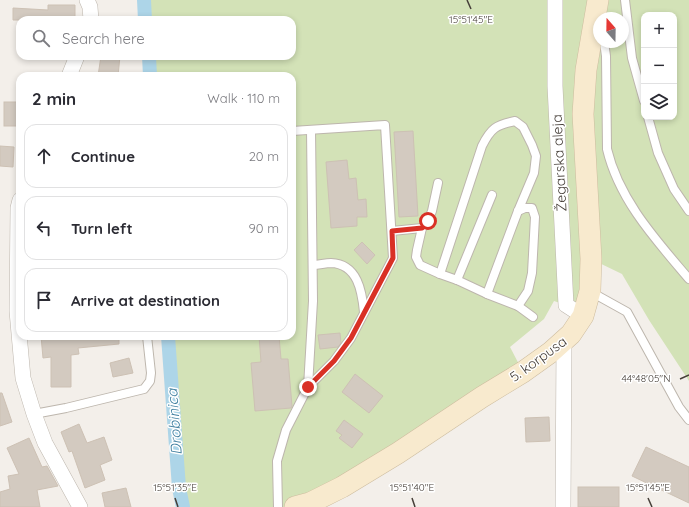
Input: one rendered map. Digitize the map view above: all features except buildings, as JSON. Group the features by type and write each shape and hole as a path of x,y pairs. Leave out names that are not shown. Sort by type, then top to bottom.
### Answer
{"street":[{"path":"87,0 90,7 91,16"},
{"name":"Žegarska aleja","path":"555,0 555,86 566,305 584,316"},
{"name":"5. korpusa","path":"295,507 310,503 342,487 391,458 482,397 523,372 564,341 584,316 590,291 591,259 583,114 586,70 599,0"},
{"path":"71,72 75,60"},
{"path":"18,340 23,378 34,414 45,443 80,507"},
{"path":"563,507 564,341"}],"lane":[{"path":"599,0 601,12"},
{"path":"625,0 632,58 641,90"},
{"path":"605,48 607,149 610,162 622,188 639,218 689,280"},
{"path":"649,120 658,153 674,189 689,211"},
{"path":"440,274 482,146 488,134 500,124 515,121 523,127 532,145 536,156 534,173 487,294"},
{"path":"278,507 277,461 286,430 308,387 334,361 351,338 393,258 385,125 296,132"},
{"path":"308,387 313,301 311,130"},
{"path":"438,183 428,221 422,228 416,257 420,265 518,306 533,317"},
{"path":"457,280 492,195"},
{"path":"518,212 525,208 532,208 535,216 528,291 518,306"},
{"path":"392,231 422,228"},
{"path":"313,265 331,263 343,265 352,273 359,282 364,313"},
{"path":"590,291 627,312 679,407 689,420"},
{"path":"34,414 73,407 144,389 150,382 151,373 147,340"}],"green space":[{"path":"144,0 689,0 689,381 649,320 622,274 591,259 583,316 566,305 554,301 544,319 510,347 523,372 295,507 183,507 179,488 168,340 296,340 296,72 150,72 149,60 296,60 296,16 145,16"}],"waterway":[{"name":"Drobinica","path":"144,0 145,16"},
{"name":"Drobinica","path":"149,60 150,72"},
{"name":"Drobinica","path":"168,340 179,488 183,507"}],"route":[{"path":"308,387 334,361 351,338 393,258 392,231 408,231 422,228 428,221"}]}
